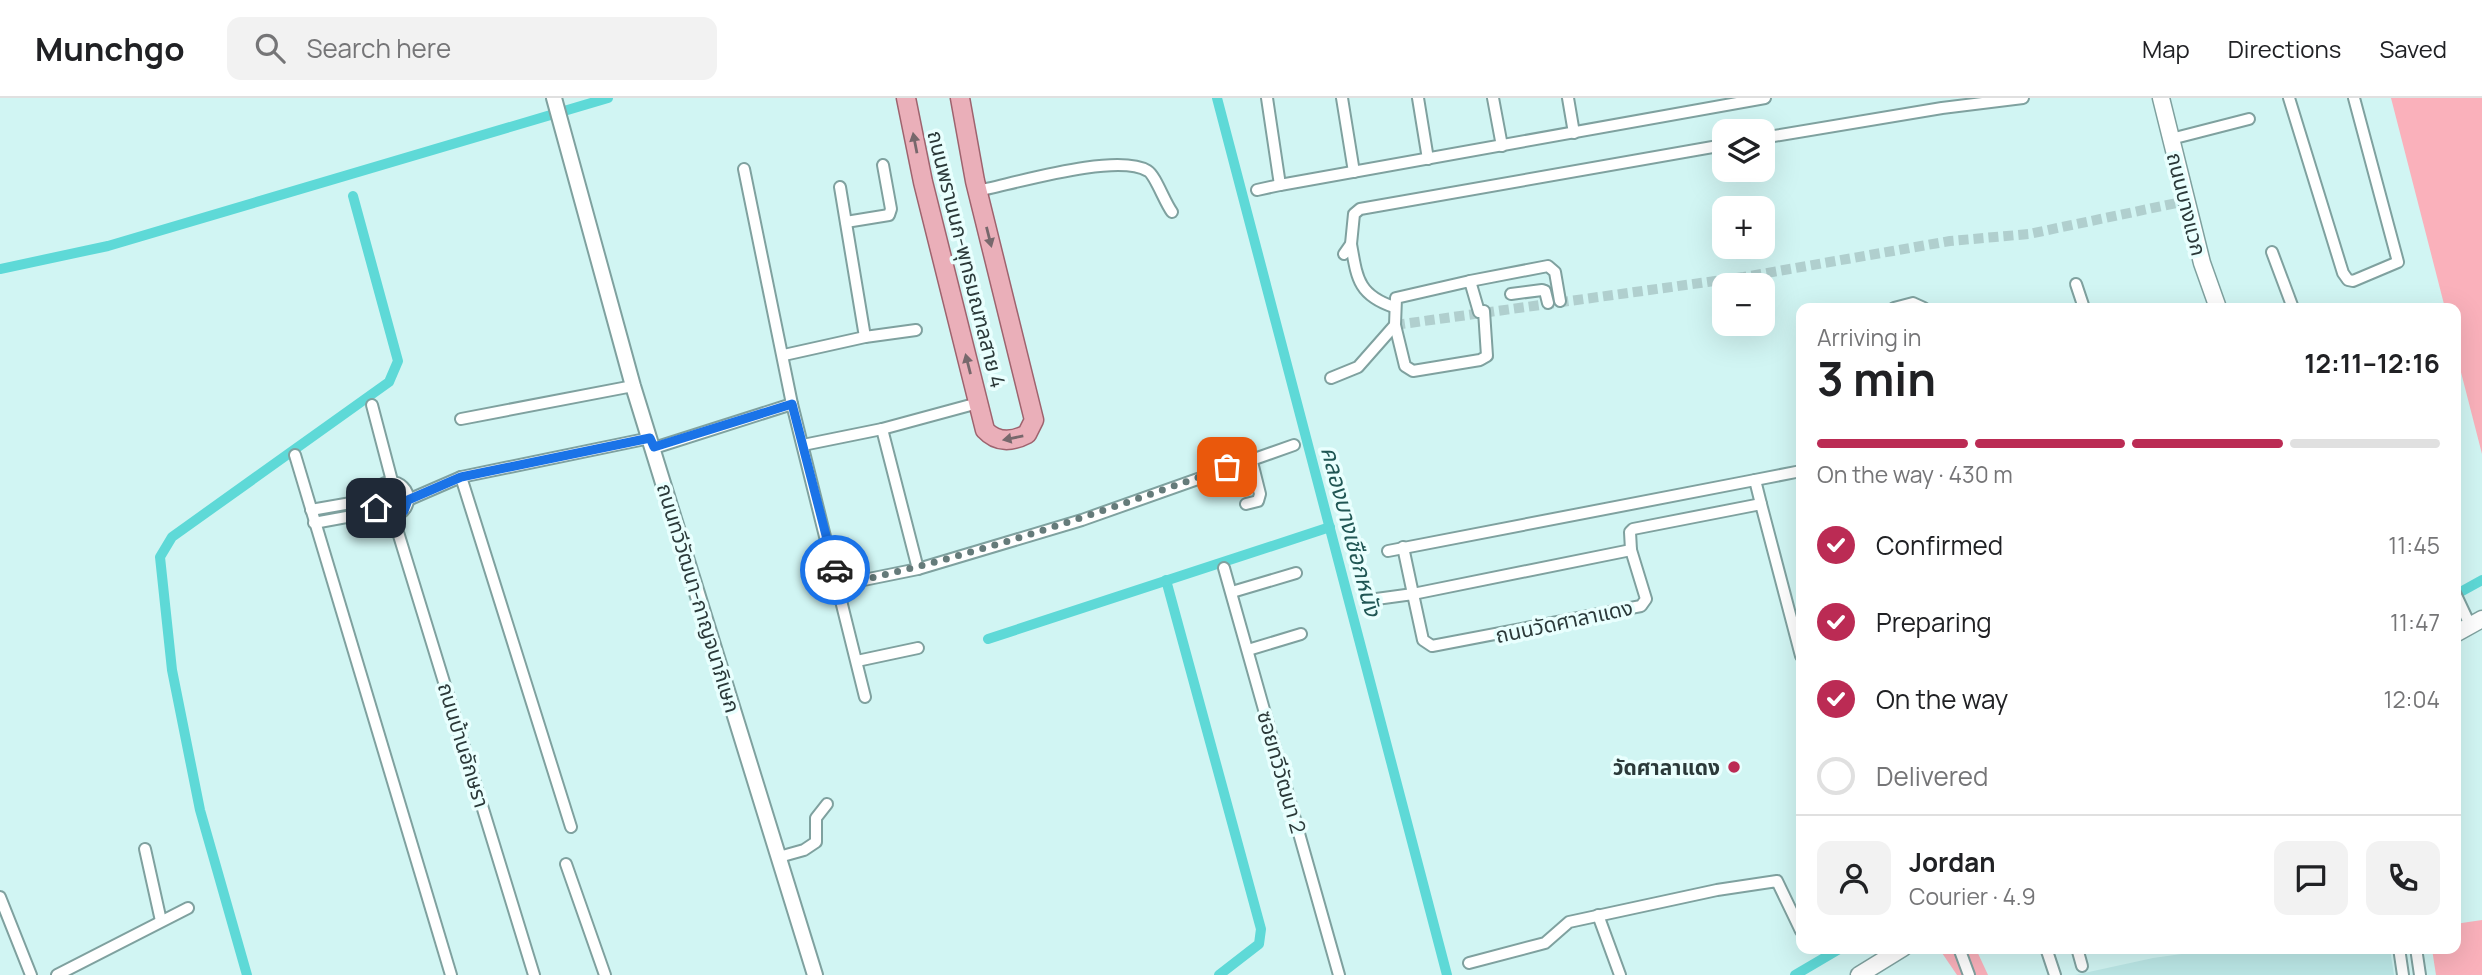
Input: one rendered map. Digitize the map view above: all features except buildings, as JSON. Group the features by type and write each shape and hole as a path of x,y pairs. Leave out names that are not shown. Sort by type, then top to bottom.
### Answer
{"main road":[{"name":"ถนนพรานนก-พุทธมณฑลสาย 4","path":"906,98 923,182 985,430 995,439 1011,440 1027,434 1034,420 977,191 960,98"},
{"name":"ถนนบางแวก","path":"2161,98 2202,264 2216,303"},
{"path":"1859,975 1893,954"}],"street":[{"name":"ถนนทวีวัฒนา-กาญจนาภิเษก","path":"554,98 633,386 815,975"},
{"path":"1267,98 1280,185"},
{"path":"1342,98 1354,172"},
{"path":"1418,98 1428,159"},
{"path":"1493,98 1502,146"},
{"path":"1568,98 1574,133"},
{"path":"1257,190 1765,98"},
{"path":"1775,136 1942,108 2023,98"},
{"path":"2289,98 2343,273 2348,280 2353,281 2398,262 2354,98"},
{"path":"2171,139 2249,118"},
{"path":"1394,307 1375,301 1358,282 1351,244 1354,215 1360,209 1712,147"},
{"path":"846,222 888,215 891,209 883,165"},
{"path":"977,191 1100,165 1141,169 1151,174 1172,212"},
{"path":"744,169 792,404 866,697"},
{"path":"840,187 865,337"},
{"path":"1344,254 1351,244"},
{"path":"2272,252 2291,303"},
{"path":"1470,281 1481,312 1488,356 1480,360 1409,370 1405,366 1395,325 1394,307 1399,296 1470,281 1548,266 1555,272 1560,301"},
{"path":"2076,284 2082,303"},
{"path":"1510,295 1542,290 1545,291 1548,303"},
{"path":"1331,378 1358,367 1395,325"},
{"path":"784,355 865,337 916,330"},
{"path":"461,419 633,386"},
{"path":"803,445 882,429 978,403"},
{"path":"408,500 461,477 652,443 792,404"},
{"path":"372,405 392,481"},
{"path":"882,429 918,569"},
{"path":"839,585 918,569 1082,520 1294,445"},
{"path":"295,455 451,975"},
{"path":"1247,505 1258,501 1260,494 1251,458"},
{"path":"1388,551 1796,472"},
{"path":"461,477 572,827"},
{"path":"1755,480 1796,637"},
{"path":"314,523 379,511 393,516 404,511 408,500 402,485 392,481 377,488 374,499 379,511"},
{"path":"311,510 374,499"},
{"path":"1659,499 1663,523"},
{"path":"1369,600 1413,594 1631,550 1630,532 1633,529 1760,503"},
{"name":"ถนนบ้านอักษรา","path":"393,516 534,975"},
{"path":"1403,547 1413,594"},
{"name":"ถนนวัดศาลาแดง","path":"1413,594 1423,640 1432,646 1617,612 1641,606 1646,599 1631,550"},
{"name":"ซอยทวีวัฒนา 2","path":"1224,569 1339,975"},
{"path":"1232,592 1296,573"},
{"path":"2461,602 2472,618"},
{"path":"1248,650 1301,634"},
{"path":"857,661 918,648"},
{"path":"779,857 804,850 816,842 816,817 827,804"},
{"path":"145,849 161,921"},
{"path":"566,864 605,975"},
{"path":"1469,963 1545,943 1569,922 1777,881 1796,921"},
{"path":"0,897 31,975"},
{"path":"57,975 188,908"},
{"path":"1598,915 1620,975"},
{"path":"1961,954 1969,975"},
{"path":"2048,954 2054,975"},
{"path":"2079,954 2082,966"},
{"path":"2400,954 2403,975"},
{"path":"2417,954 2420,975"}],"shaded area":[{"path":"2391,98 2482,98 2482,454 2461,372 2461,303 2444,303"},
{"path":"2482,920 2482,975 2436,975 2433,954 2461,954 2461,923"},
{"path":"1943,954 1978,954 1988,975 1957,975"},
{"path":"2181,954 2391,954 2394,975 2075,975"}],"waterway":[{"path":"0,269 108,246 608,98"},
{"name":"คลองบางเชือกหนัง","path":"1217,98 1447,975"},
{"path":"247,975 200,810 172,670 160,557 172,537 389,382 398,361 353,196"},
{"path":"988,639 1330,527"},
{"path":"1166,580 1261,929 1259,944 1219,975"},
{"path":"2461,592 2482,580"},
{"path":"1795,975 1831,954"}],"tunnel":[{"path":"1395,325 1744,277 1950,241 2029,234 2186,201"}],"way so far":[{"path":"835,570 839,585 918,569 1082,520 1227,467"}],"place":[{"name":"วัดศาลาแดง","path":"1734,767"}],"route":[{"path":"376,508 388,516 393,516 404,511 408,500 461,477 650,438 654,447 792,404 835,570"}]}
